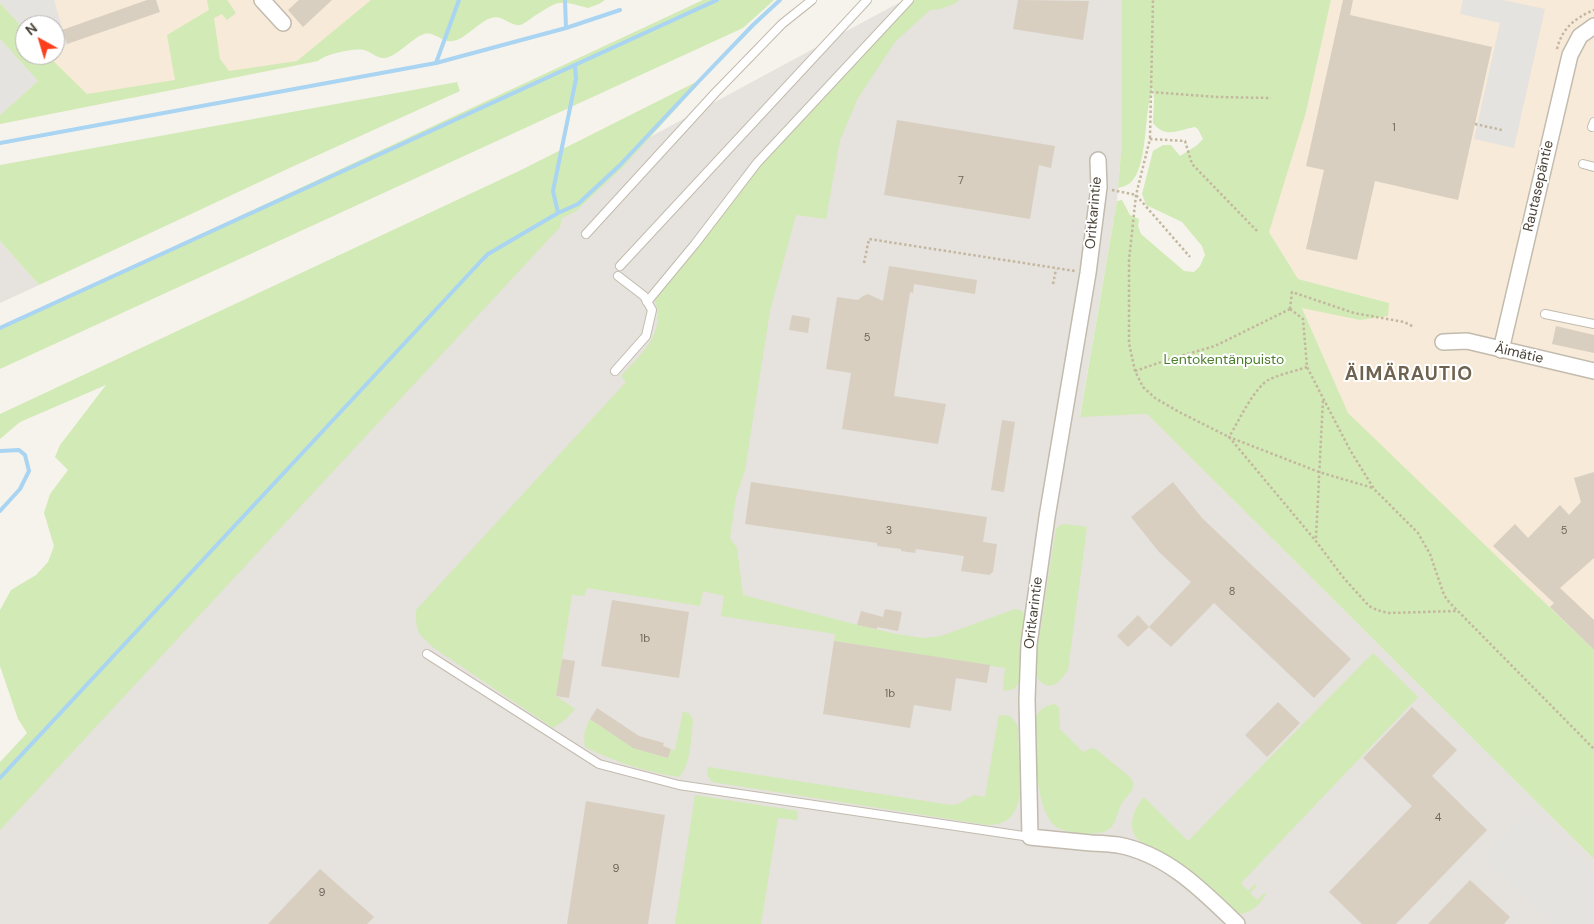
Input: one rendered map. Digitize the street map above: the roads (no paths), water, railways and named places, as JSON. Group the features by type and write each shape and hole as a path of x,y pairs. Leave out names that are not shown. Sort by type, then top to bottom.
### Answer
{"street":[{"path":"262,0 283,23"},
{"name":"Rautasepäntie","path":"1501,350 1570,55 1580,36 1592,27"},
{"name":"Oritkarintie","path":"1030,837 1027,700 1029,644 1047,517 1088,274 1099,187 1098,160"},
{"name":"Äimätie","path":"1443,342 1467,342 1594,371"},
{"path":"1030,837 1118,845 1158,859 1202,891 1237,924"}],"lane":[{"path":"586,234 716,92 776,31 812,0"},
{"path":"620,266 867,0"},
{"path":"647,302 695,244 757,163 908,0"},
{"path":"1583,164 1594,167"},
{"path":"615,371 646,336 652,310 644,296 618,276"},
{"path":"1545,314 1594,324"},
{"path":"428,654 599,764 679,785 1030,837"}],"waterway":[{"path":"436,63 459,0"},
{"path":"565,0 566,28"},
{"path":"0,328 717,0"},
{"path":"0,778 488,254 558,213 578,204 619,166 753,25 780,0"},
{"path":"0,143 436,63 566,28 620,10"},
{"path":"558,213 553,191 576,79 575,66"},
{"path":"0,451 19,450 25,455 29,471 20,489 0,511"}],"district":[{"name":"ÄIMÄRAUTIO","path":"1409,375"}],"park label":[{"name":"Lentokentänpuisto","path":"1224,360"}]}
